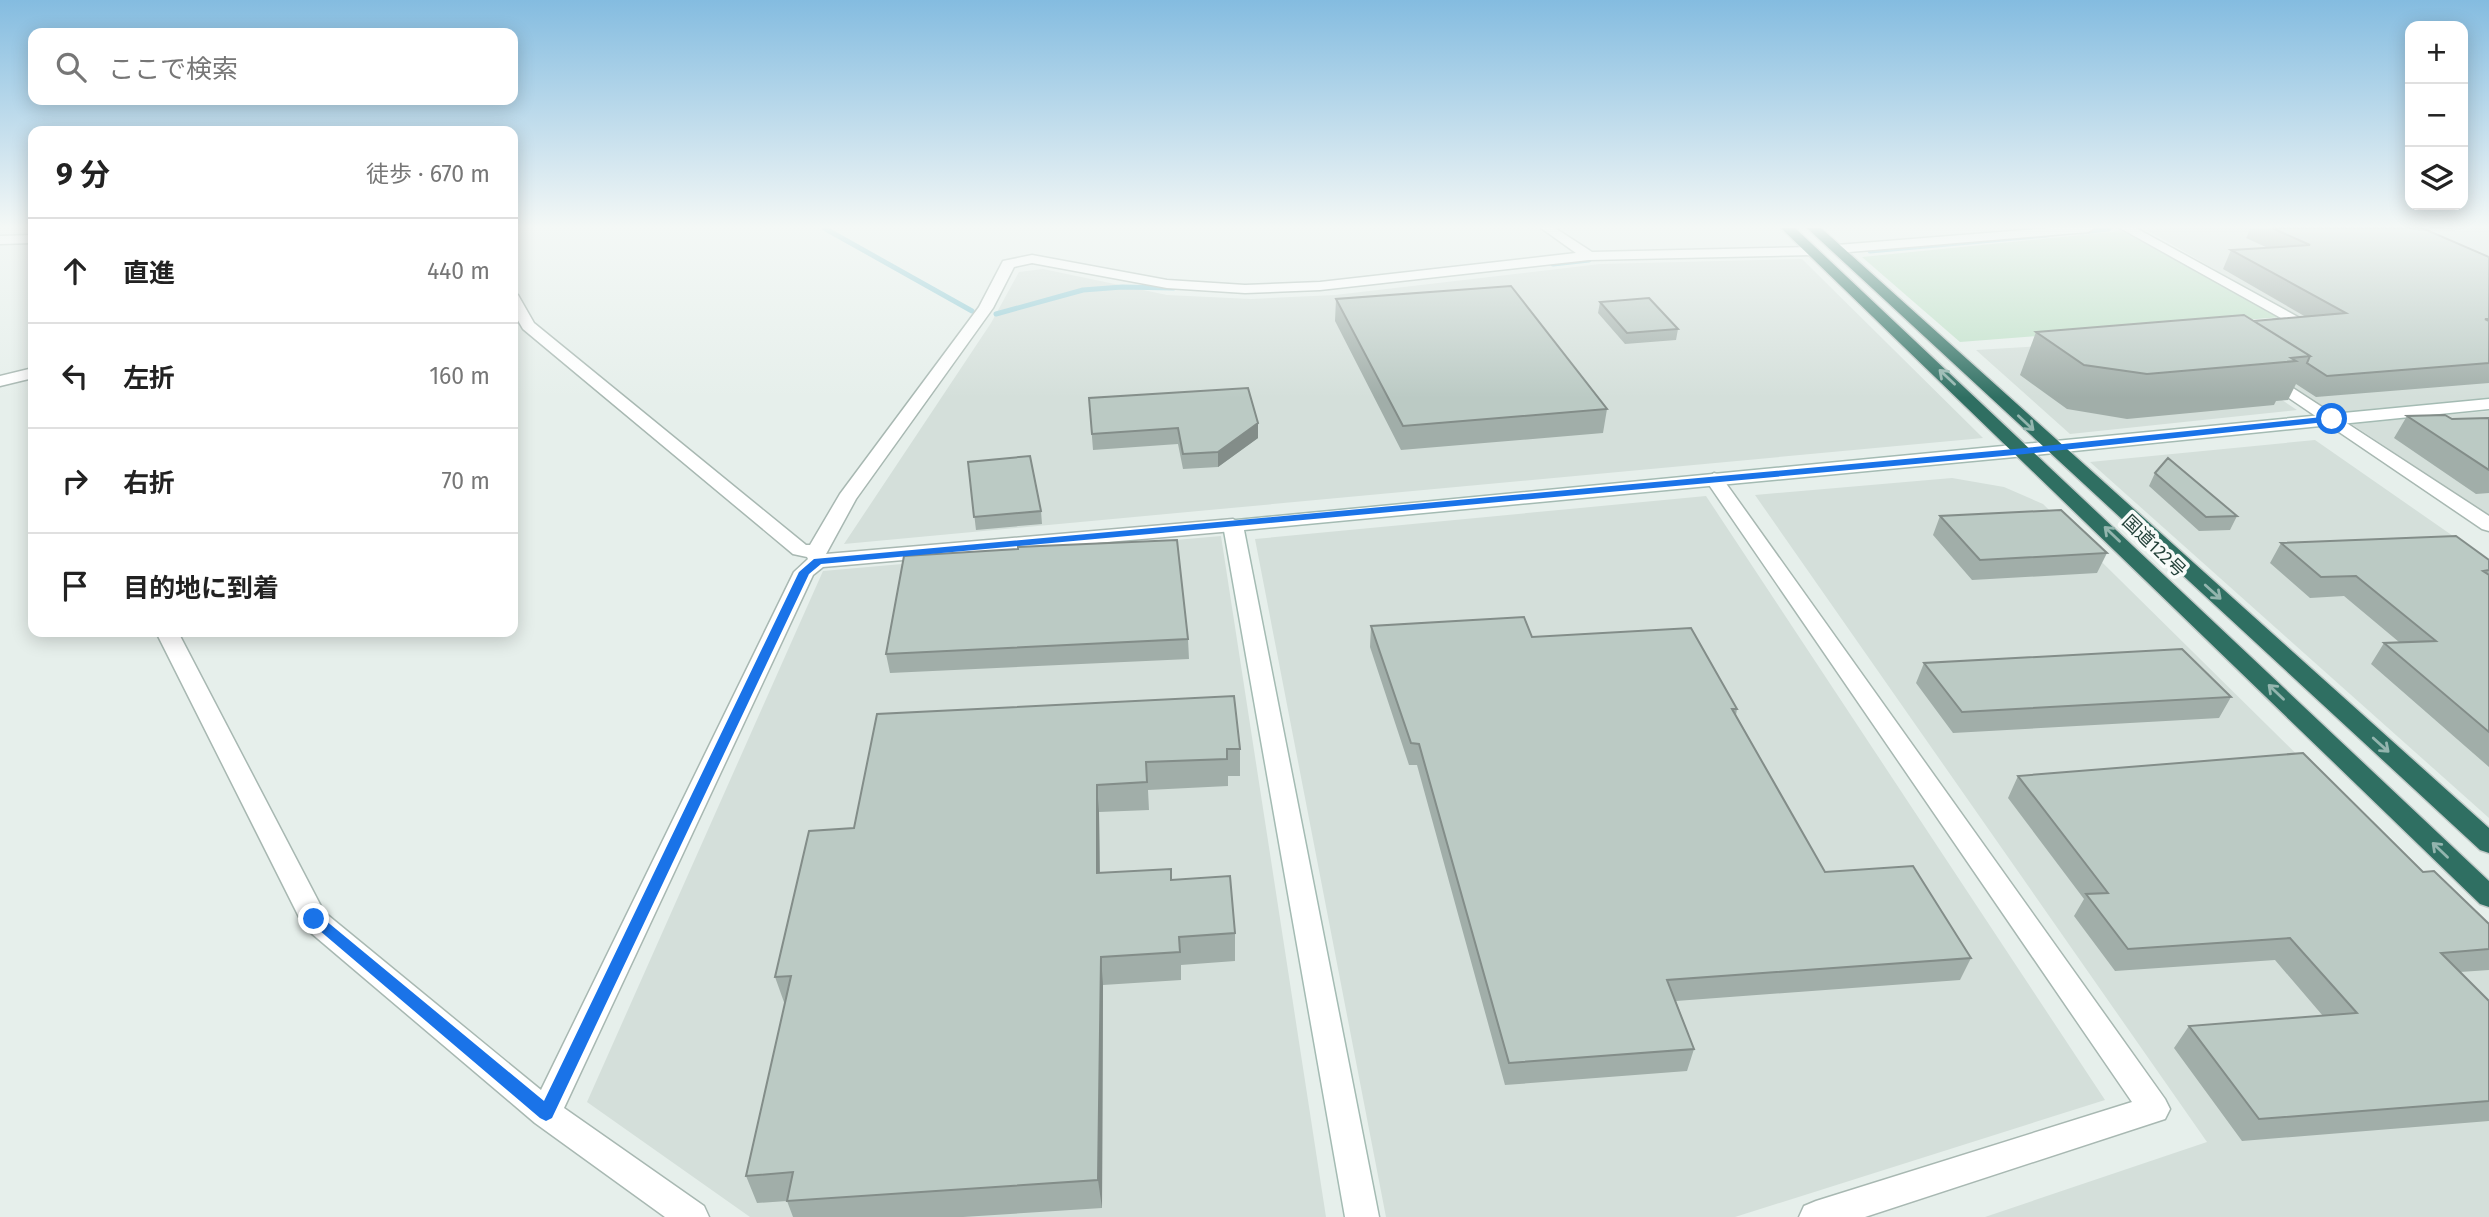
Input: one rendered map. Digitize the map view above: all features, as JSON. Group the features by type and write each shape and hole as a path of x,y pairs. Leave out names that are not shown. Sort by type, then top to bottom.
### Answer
{"highway":[{"name":"国道122号","path":"1849,285 2489,897"},
{"name":"国道122号","path":"1876,285 2489,844"}],"street":[{"path":"546,1113 804,572 817,556 846,498 986,308 998,285"},
{"path":"1179,285 1245,289 1331,285"},
{"path":"2231,285 2299,322 2262,325"},
{"path":"518,307 528,326 628,410 800,550 817,556 1233,525 2025,451 2489,404"},
{"path":"0,366 28,369"},
{"path":"2254,367 2489,525"},
{"path":"0,381 28,371"},
{"path":"1714,479 2154,1110 1816,1217"},
{"path":"1233,525 1362,1217"},
{"path":"170,637 314,919 546,1113 692,1217"}],"shaded area":[{"path":"1012,285 1118,285 1167,295 1251,299 1335,295 1422,285 1828,285 1983,438 844,544 991,323"},
{"path":"2241,285 2489,285 2489,399 2332,415 2214,334 2310,325"},
{"path":"2188,337 2297,410 2070,434 1976,350"},
{"path":"2489,411 2489,516 2350,423"},
{"path":"2315,440 2489,561 2489,818 2090,462"},
{"path":"1952,478 2004,487 2043,504 2489,944 2489,1217 1985,1217 2207,1142 1755,495"},
{"path":"1706,496 2105,1100 1735,1217 1386,1217 1255,539"},
{"path":"1221,536 1326,1217 750,1217 587,1102 823,571"}],"green space":[{"path":"1894,285 2222,285 2282,317 1960,342"}],"building":[{"path":"2295,285 2489,285 2489,319 2485,319 2489,321 2489,363 2327,376 2307,363 2310,356 2254,321 2346,313"},
{"path":"1511,286 1607,409 1403,426 1336,299"},
{"path":"1649,298 1678,329 1627,333 1600,302"},
{"path":"2244,315 2310,356 2291,358 2296,361 2147,374 2084,365 2036,332"},
{"path":"1248,388 1258,423 1218,452 1183,454 1178,428 1092,434 1089,398"},
{"path":"2445,415 2452,419 2489,418 2489,470 2407,416"},
{"path":"1030,456 1041,511 974,517 968,462"},
{"path":"2168,458 2237,516 2206,517 2155,473"},
{"path":"2061,510 2107,553 1980,560 1940,516"},
{"path":"2456,536 2489,560 2489,570 2483,571 2489,575 2489,732 2384,643 2436,641 2356,576 2321,577 2281,543"},
{"path":"1177,540 1188,639 886,654 904,556 1018,547"},
{"path":"1524,617 1532,637 1691,628 1737,709 1732,709 1825,872 1913,866 1971,958 1667,980 1694,1049 1509,1063 1419,744 1411,743 1371,626"},
{"path":"2182,649 2231,697 1962,712 1924,663"},
{"path":"1234,696 1240,749 1227,749 1227,759 1146,762 1147,782 1097,785 1097,873 1171,869 1171,880 1230,876 1235,933 1179,937 1180,952 1101,957 1098,1180 787,1201 793,1172 746,1176 791,976 775,977 809,831 854,828 877,714"},
{"path":"2303,753 2423,872 2434,871 2489,924 2489,949 2441,953 2489,1001 2489,1101 2259,1119 2189,1026 2357,1013 2290,938 2128,949 2086,894 2108,893 2018,776"}],"waterway":[{"path":"925,285 972,311"},
{"path":"996,314 1083,290 1122,287 1174,288"}],"route":[{"path":"314,919 546,1113 804,572 818,561 2025,451 2332,419"}]}
